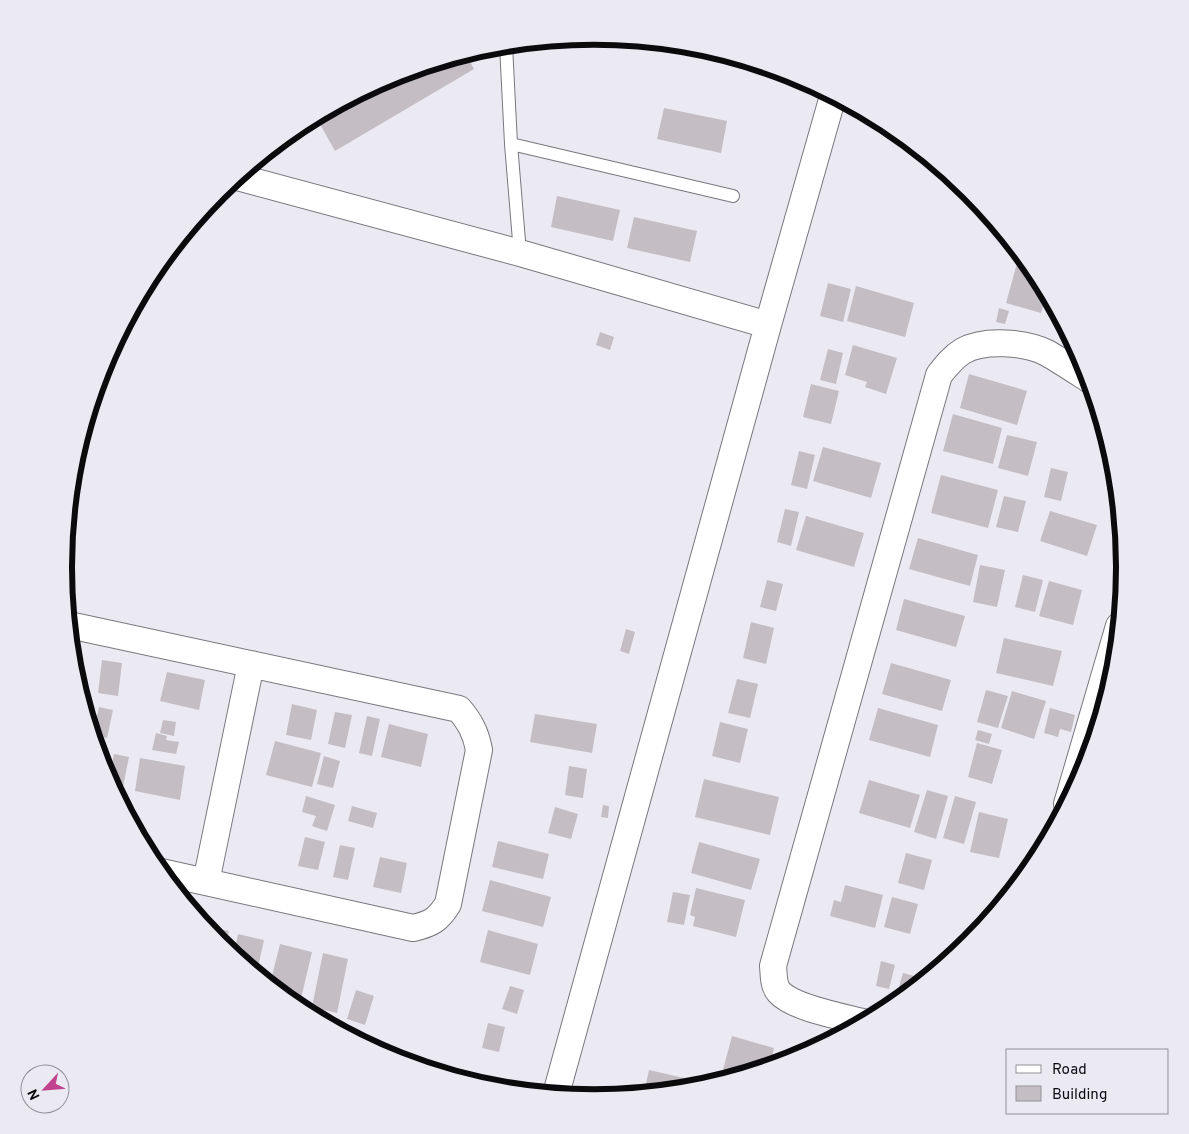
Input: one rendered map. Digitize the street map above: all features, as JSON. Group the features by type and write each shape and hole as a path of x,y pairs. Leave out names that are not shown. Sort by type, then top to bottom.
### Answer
{"street":[{"path":"558,1088 831,102"},
{"path":"245,179 520,253 768,325"},
{"path":"854,1020 804,1006 790,1000 779,992 774,982 774,966 939,375 950,361 965,350 992,343 1022,344 1045,352 1079,373"},
{"path":"76,626 459,709 470,722 476,735 479,750 448,904 440,917 426,925 413,928 173,875"},
{"path":"206,882 251,664"},
{"path":"1081,757 1105,674"}],"lane":[{"path":"506,53 511,144 520,253"},
{"path":"511,144 733,196"}],"building":[{"path":"469,61 474,69 335,151 320,124 364,99 395,85"},
{"path":"664,108 727,121 721,153 657,139"},
{"path":"557,196 620,210 613,241 551,227"},
{"path":"634,217 697,231 690,262 627,248"},
{"path":"1018,261 1044,302 1041,313 1006,303"},
{"path":"828,283 851,289 843,322 820,316"},
{"path":"856,286 914,303 905,337 847,321"},
{"path":"999,308 1009,311 1005,324 996,322"},
{"path":"600,332 614,337 610,350 596,345"},
{"path":"853,345 897,358 886,394 865,387 867,382 845,375"},
{"path":"828,349 843,353 836,384 820,380"},
{"path":"969,374 1027,391 1017,425 960,408"},
{"path":"811,384 839,391 831,424 803,417"},
{"path":"953,414 1002,428 993,464 943,451"},
{"path":"1007,435 1037,442 1028,476 998,468"},
{"path":"823,447 881,463 871,498 813,481"},
{"path":"799,451 815,455 807,489 791,485"},
{"path":"1051,468 1068,472 1061,501 1044,497"},
{"path":"941,475 998,490 988,528 931,513"},
{"path":"1004,496 1026,501 1018,532 996,527"},
{"path":"785,509 799,512 791,546 777,542"},
{"path":"1050,511 1097,525 1087,556 1040,541"},
{"path":"806,516 864,533 854,567 796,550"},
{"path":"918,538 978,555 970,586 909,569"},
{"path":"980,565 1005,570 997,607 973,602"},
{"path":"1023,575 1043,580 1035,612 1015,607"},
{"path":"767,580 783,584 776,611 760,607"},
{"path":"1049,581 1082,590 1073,625 1039,616"},
{"path":"904,599 965,616 956,647 896,630"},
{"path":"751,622 774,628 766,664 743,658"},
{"path":"626,629 635,632 629,654 620,651"},
{"path":"1004,638 1062,651 1053,686 996,673"},
{"path":"102,660 122,663 118,696 98,693"},
{"path":"891,663 951,680 942,711 882,694"},
{"path":"167,672 205,680 199,710 160,701"},
{"path":"737,679 758,684 750,718 728,713"},
{"path":"986,690 1008,696 998,728 977,722"},
{"path":"1012,691 1046,701 1034,739 1001,728"},
{"path":"292,704 317,710 311,740 286,735"},
{"path":"99,707 113,710 107,738 101,737 96,721"},
{"path":"878,708 938,725 930,757 869,740"},
{"path":"1050,708 1075,715 1071,732 1060,729 1058,737 1044,733"},
{"path":"335,712 352,715 345,748 328,744"},
{"path":"535,714 597,724 592,753 530,742"},
{"path":"367,716 380,719 372,756 359,753"},
{"path":"163,720 176,722 174,736 160,733"},
{"path":"720,722 748,729 740,763 712,756"},
{"path":"389,724 428,734 421,767 381,757"},
{"path":"978,730 992,734 989,744 975,740"},
{"path":"156,733 167,736 166,740 179,742 176,754 152,750"},
{"path":"275,741 321,753 312,787 266,775"},
{"path":"977,743 1002,750 992,784 968,777"},
{"path":"114,754 129,757 123,787 121,787 112,766"},
{"path":"324,756 340,761 333,788 317,784"},
{"path":"140,758 185,766 180,800 135,791"},
{"path":"569,766 587,769 583,798 565,795"},
{"path":"704,779 779,797 770,835 695,817"},
{"path":"869,780 920,795 910,828 859,813"},
{"path":"927,790 948,796 936,839 914,832"},
{"path":"306,796 335,805 327,831 312,826 316,816 302,812"},
{"path":"955,796 976,802 964,844 943,838"},
{"path":"603,805 609,806 608,818 601,817"},
{"path":"352,806 377,813 373,828 348,821"},
{"path":"555,807 578,814 571,839 548,833"},
{"path":"979,812 1008,819 999,858 970,852"},
{"path":"305,837 325,842 318,870 298,866"},
{"path":"498,841 549,854 543,879 492,867"},
{"path":"699,842 760,859 751,890 691,873"},
{"path":"340,845 355,848 348,880 333,877"},
{"path":"906,853 932,860 924,890 898,883"},
{"path":"380,857 407,863 401,893 373,887"},
{"path":"490,880 551,897 543,927 482,911"},
{"path":"845,885 883,895 875,928 830,916 834,900 841,902"},
{"path":"696,888 745,900 736,937 693,926 695,917 690,915"},
{"path":"673,892 690,895 684,925 667,922"},
{"path":"892,897 918,904 910,934 884,927"},
{"path":"218,929 229,931 227,938"},
{"path":"488,930 538,944 530,975 480,962"},
{"path":"238,934 264,940 258,966 250,959 236,946"},
{"path":"280,944 312,952 301,999 272,977"},
{"path":"323,953 348,959 337,1013 312,1006"},
{"path":"881,961 895,965 889,989 876,986"},
{"path":"903,973 917,977 912,981 898,992"},
{"path":"510,986 524,990 517,1014 502,1009"},
{"path":"356,990 374,996 365,1025 347,1019"},
{"path":"488,1023 505,1027 499,1052 482,1048"},
{"path":"732,1036 774,1048 772,1057 722,1073"},
{"path":"649,1070 692,1080 663,1085 645,1087"}]}
